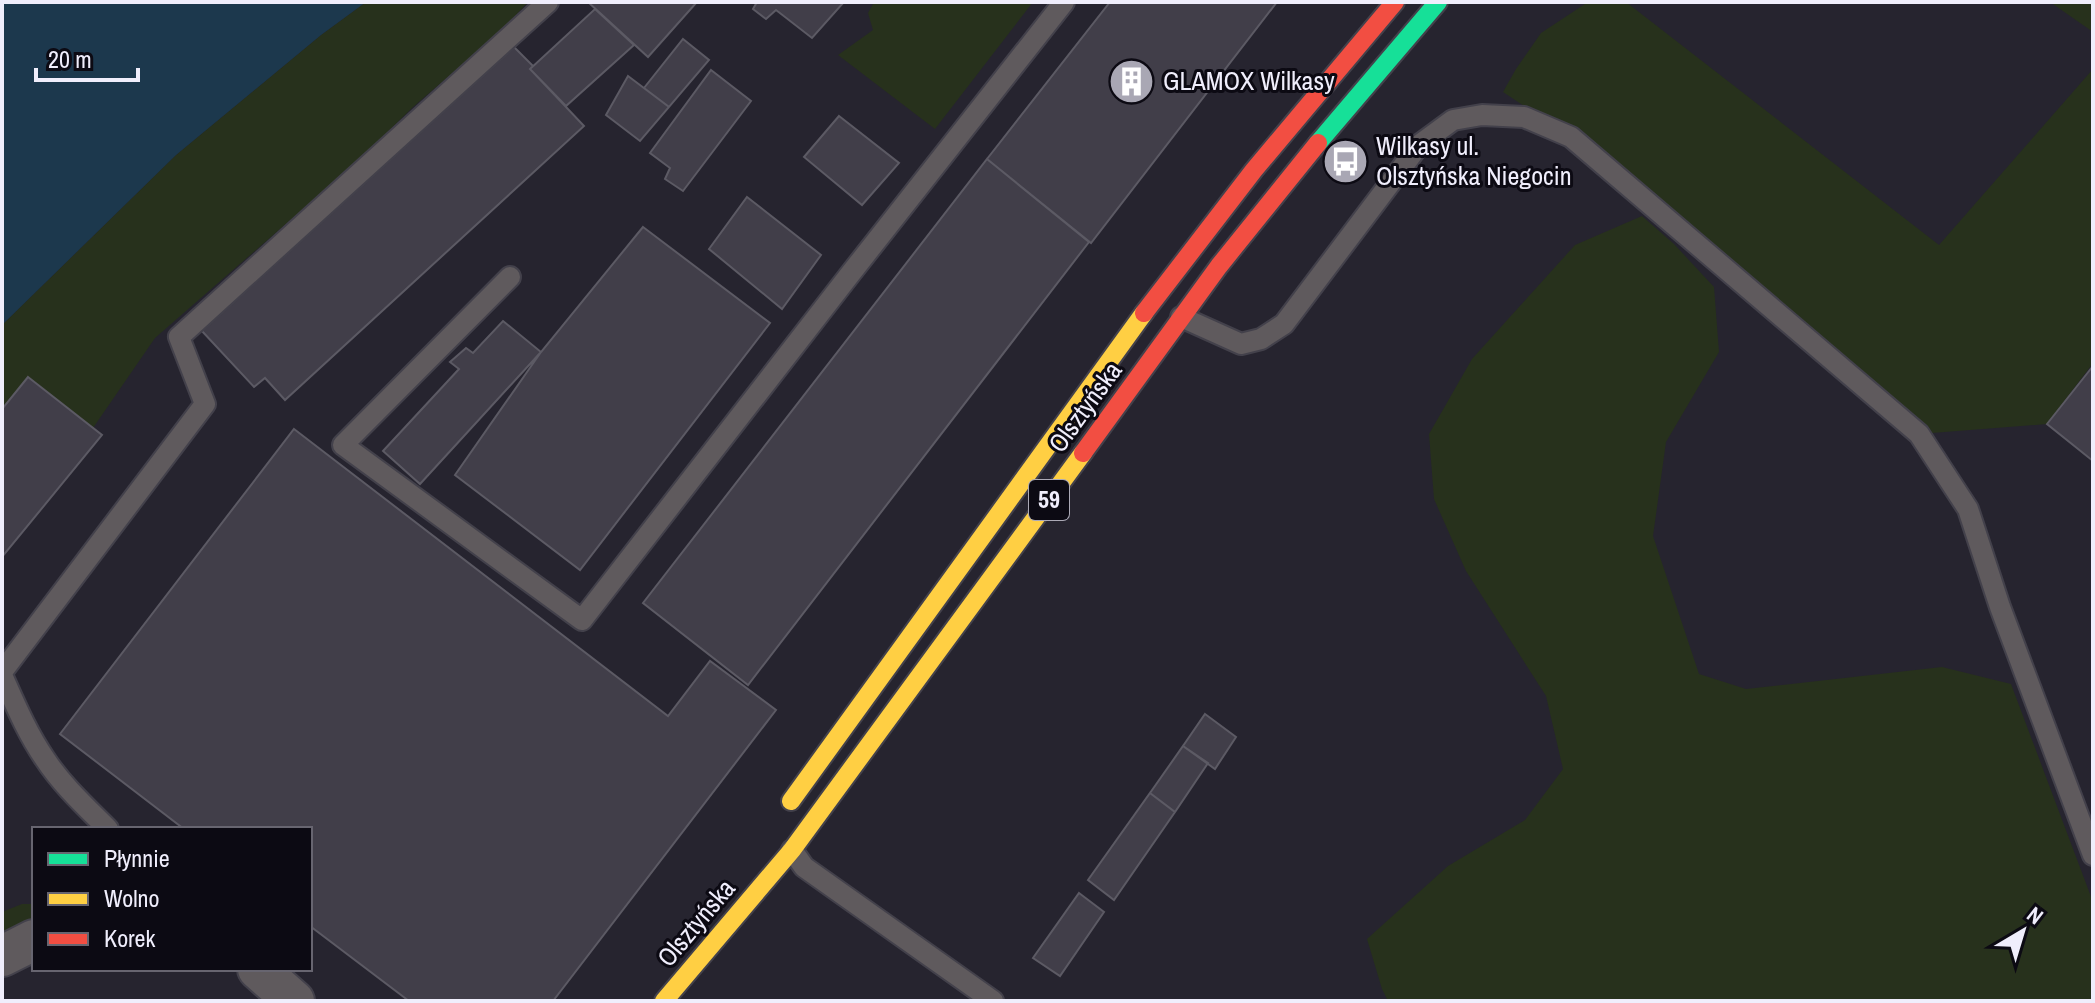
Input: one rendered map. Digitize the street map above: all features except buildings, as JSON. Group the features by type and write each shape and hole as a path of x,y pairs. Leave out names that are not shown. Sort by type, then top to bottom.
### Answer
{"main road":[{"name":"Olsztyńska","path":"779,817 1154,298 1254,170 1395,2"},
{"name":"Olsztyńska","path":"663,1001 792,850 1181,317 1338,118 1438,2"},
{"path":"1154,298 1181,317"},
{"name":"Olsztyńska","path":"663,1001 721,907"}],"street":[{"path":"2,956 32,941"},
{"path":"260,971 294,1001"}],"lane":[{"path":"106,827 46,761 28,732 2,674 205,404 179,337 548,2"},
{"path":"510,277 343,445 582,620 1064,2"},
{"path":"1181,317 1241,344 1261,339 1284,324 1419,145 1453,120 1482,115 1524,117 1571,137 1919,434 1968,509 2000,607 2093,855"},
{"path":"792,850 804,867 993,1001"}],"green space":[{"path":"366,2 528,2 501,31 413,107 358,161 155,338 93,428 28,377 2,409 2,325 176,155 321,35"},
{"path":"874,2 1033,2 935,129 838,55 873,30 868,13"},
{"path":"1588,2 1626,2 1939,245 2093,69 2093,363 2047,424 1919,434 1571,137 1503,92 1541,33"},
{"path":"2050,2 2093,2 2093,32"},
{"path":"1642,216 1674,244 1714,287 1719,352 1666,442 1653,536 1699,674 1746,689 1942,667 2011,684 2093,902 2093,1001 1388,1001 1367,939 1448,866 1525,820 1563,769 1546,696 1466,571 1434,499 1429,434 1472,359 1575,245"},
{"path":"22,904 32,904 32,926 2,943 2,912"}],"water":[{"path":"2,2 366,2 321,35 176,155 2,325"}],"traffic: fast":[{"path":"1318,143 1438,2"}],"traffic: slow":[{"path":"791,801 1144,313"},
{"path":"664,1001 792,850 1083,453"}],"traffic: jam":[{"path":"1144,313 1254,170 1395,2"},
{"path":"1083,453 1219,266 1318,143"}],"place":[{"name":"GLAMOX Wilkasy","path":"1132,81"},
{"name":"Wilkasy ul. Olsztyńska Niegocin","path":"1345,161"}]}
